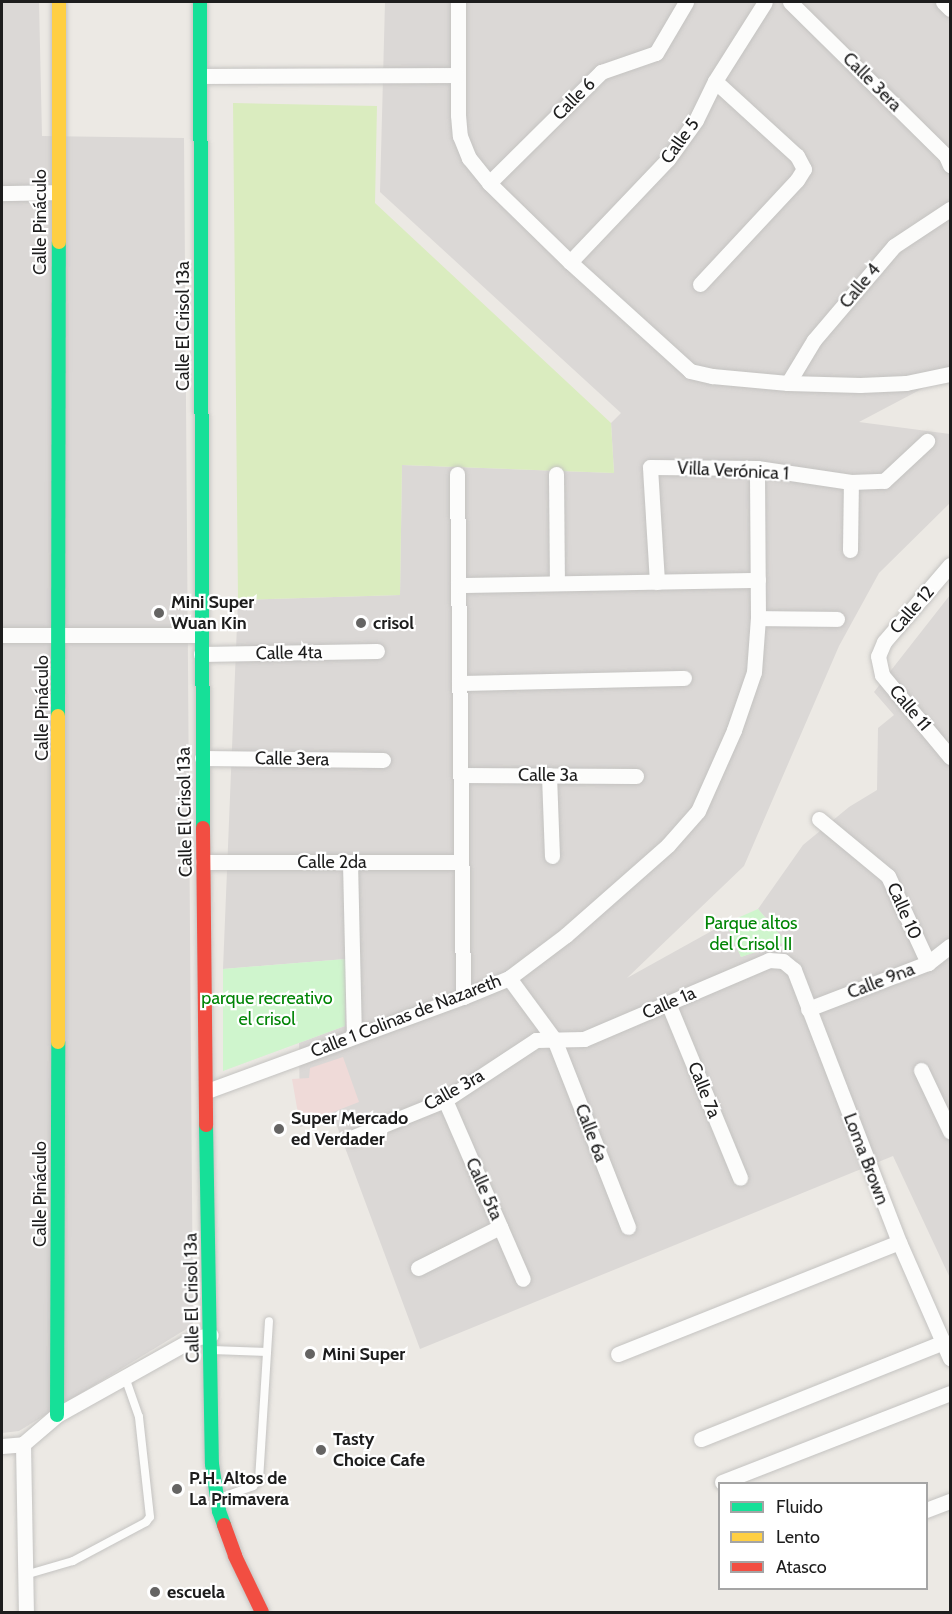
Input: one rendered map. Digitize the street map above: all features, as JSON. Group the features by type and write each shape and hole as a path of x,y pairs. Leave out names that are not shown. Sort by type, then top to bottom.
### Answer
{"street":[{"name":"Calle Pináculo","path":"57,1415 60,634 59,2"},
{"name":"Calle El Crisol 13a","path":"200,2 201,654 212,1464 219,1511 235,1556 262,1612"},
{"path":"458,2 460,136 469,159 489,183 570,262 690,371 712,376 788,383 860,385 906,383 951,374"},
{"name":"Calle 6","path":"489,183 601,72 656,53 686,2"},
{"name":"Calle 5","path":"570,262 668,159 696,120 715,81 765,2"},
{"name":"Calle 3era","path":"790,2 946,156 951,165"},
{"path":"943,2 951,9"},
{"path":"201,75 458,75"},
{"path":"700,284 797,180 804,169 798,156 715,81"},
{"path":"2,193 58,192"},
{"name":"Calle 4","path":"788,383 814,340 894,246 951,209"},
{"name":"Villa Verónica 1","path":"657,582 650,466 757,468 851,482 884,481 927,441"},
{"name":"Calle 1 Colinas de Nazareth","path":"207,1090 463,997 508,978 566,935 668,845 698,811 734,730 754,672 758,618 757,468"},
{"path":"457,474 463,997"},
{"path":"556,474 557,583"},
{"path":"850,550 851,482"},
{"name":"Calle 12","path":"878,657 884,642 951,565"},
{"path":"459,585 758,580"},
{"path":"758,618 837,618"},
{"path":"2,635 201,635"},
{"name":"Calle 4ta","path":"201,654 377,651"},
{"name":"Calle 11","path":"878,657 882,675 948,749"},
{"path":"459,683 684,678"},
{"name":"Calle 3era","path":"202,758 383,760"},
{"name":"Calle 3a","path":"460,775 636,776"},
{"path":"549,775 552,856"},
{"name":"Calle 10","path":"819,819 888,876 928,963"},
{"name":"Calle 2da","path":"204,862 461,862"},
{"path":"350,862 354,1036"},
{"name":"Calle 9na","path":"808,1009 928,963 951,946"},
{"name":"Calle 1a","path":"554,1038 584,1039 769,960 783,961"},
{"name":"Loma Brown","path":"783,961 794,970 899,1242 951,1358"},
{"name":"Calle 6a","path":"508,978 554,1038 628,1227"},
{"name":"Calle 7a","path":"668,1003 740,1178"},
{"name":"Calle 3ra","path":"351,1138 445,1100 536,1040 554,1038"},
{"path":"921,1070 951,1131"},
{"name":"Calle 5ta","path":"445,1100 523,1279"},
{"path":"418,1268 500,1227"},
{"path":"618,1354 899,1242"},
{"path":"2,1446 23,1444 57,1415 195,1338 211,1342"},
{"path":"701,1439 944,1342"},
{"path":"722,1482 951,1393"},
{"path":"23,1444 26,1612"},
{"path":"928,1510 951,1501"}],"lane":[{"path":"217,1498 253,1486 259,1480 269,1321"},
{"path":"211,1342 267,1352"},
{"path":"25,1575 73,1561 146,1522 150,1517 139,1417 125,1377"}],"shaded area":[{"path":"2,2 39,2 42,136 184,138 193,1325 19,1431 2,1433"},
{"path":"385,2 950,2 950,374 859,422 950,434 950,503 879,573 839,646 744,866 627,978 726,923 741,957 785,941 758,909 803,845 849,807 877,790 878,728 894,715 874,692 950,595 950,1278 893,1156 420,1349 334,1118 300,1127 299,1043 345,1026 346,959 223,969 238,600 400,595 402,465 614,473 611,423 621,413 380,192"},
{"path":"343,1057 359,1102 300,1125 292,1079 309,1078 310,1068"}],"green space":[{"path":"233,103 377,106 375,203 611,423 614,473 402,465 400,595 238,600"},
{"name":"Parque altos del Crisol II","path":"758,909 786,942 741,957 726,923"},
{"name":"parque recreativo el crisol","path":"346,959 345,1026 223,1071 223,969"}],"traffic: fast":[{"path":"200,2 203,828"},
{"path":"58,716 59,242"},
{"path":"57,1415 58,1042"},
{"path":"206,1125 212,1464 219,1511 224,1525"}],"traffic: slow":[{"path":"59,2 59,242"},
{"path":"58,716 58,1042"}],"traffic: jam":[{"path":"203,828 206,1125"},
{"path":"224,1525 235,1556 262,1612"}],"place":[{"name":"Mini Super Wuan Kin","path":"159,613"},
{"name":"crisol","path":"361,623"},
{"name":"Super Mercado ed Verdader","path":"279,1129"},
{"name":"Mini Super","path":"310,1354"},
{"name":"Tasty Choice Cafe","path":"321,1450"},
{"name":"P.H. Altos de La Primavera","path":"177,1489"},
{"name":"escuela","path":"155,1592"}]}
